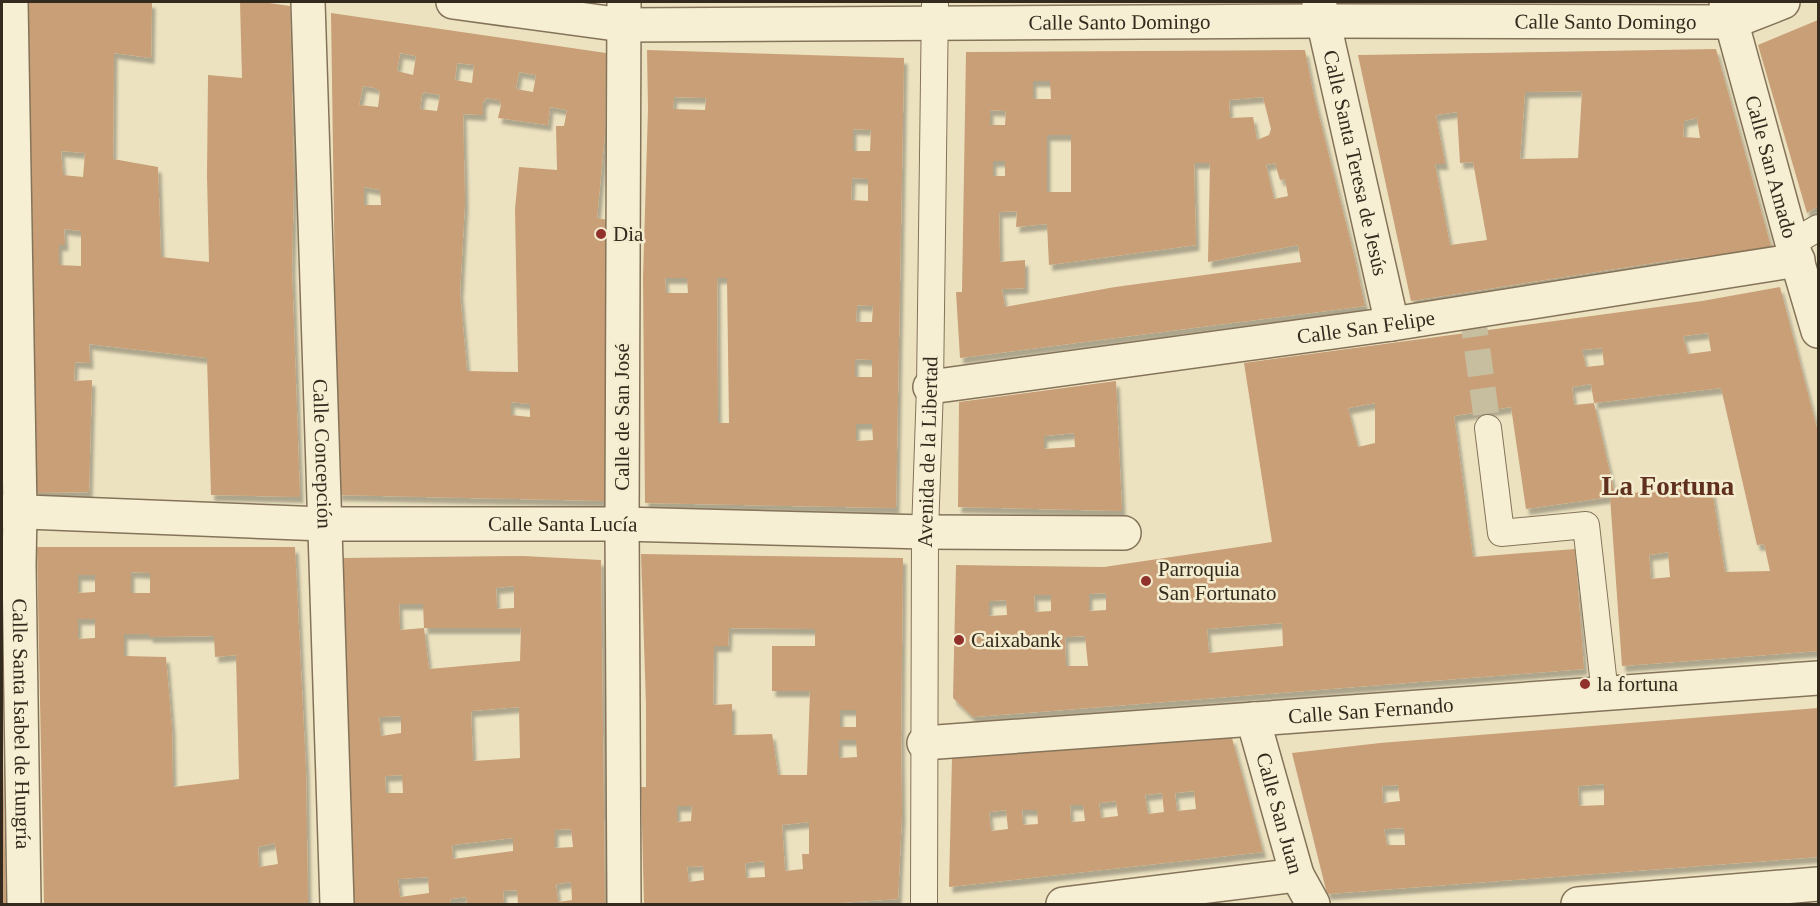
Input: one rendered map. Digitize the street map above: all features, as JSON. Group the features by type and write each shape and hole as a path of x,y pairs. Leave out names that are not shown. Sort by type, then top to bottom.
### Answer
{"street":[{"name":"Calle Santa Isabel de Hungría","path":"11,2 11,511 19,564 24,904"},
{"name":"Calle Concepción","path":"308,2 337,904"},
{"name":"Calle Santo Domingo","path":"453,2 623,13 1729,12 1783,2"},
{"name":"Calle Santa Teresa de Jesús","path":"1321,11 1392,324"},
{"name":"Avenida de la Libertad","path":"924,904 925,532 930,387 934,12"},
{"name":"Calle San Amado","path":"1729,12 1807,259 1818,331"},
{"name":"Calle de San José","path":"623,13 624,904"},
{"name":"Calle San Felipe","path":"930,387 1392,324 1807,259"},
{"path":"1488,428 1501,533 1586,525 1605,694"},
{"name":"Calle Santa Lucía","path":"11,511 324,524 622,524 925,532 1124,533"},
{"name":"Calle San Fernando","path":"924,743 1818,678"},
{"name":"Calle San Juan","path":"1253,719 1297,875 1312,904"},
{"path":"1063,904 1297,875"},
{"path":"1578,904 1818,884"}],"building":[{"path":"28,2 152,2 151,58 114,53 113,159 158,167 161,257 209,262 208,75 242,78 240,2 290,6 294,177 292,270 300,497 211,495 207,358 89,344 90,363 75,362 74,381 92,380 89,492 33,493 32,243","holes":["61,151 85,153 83,177 63,175","64,229 81,231 81,266 59,265 59,245 65,245"]},
{"path":"331,13 606,53 605,133 597,218 608,220 605,501 338,495","holes":["400,53 416,56 413,75 397,71","457,63 474,65 472,83 455,80","519,72 536,75 533,92 516,89","363,86 380,91 378,107 359,105","424,92 440,95 437,111 420,109","486,98 499,100 501,105 498,118 548,125 550,107 567,110 564,126 556,126 557,170 519,167 515,209 518,372 467,371 460,293 465,202 463,114 483,115 483,103","364,187 380,190 381,205 364,205","511,402 530,404 530,417 511,415"]},
{"path":"1818,20 1818,206 1807,213 1758,45"},
{"path":"1716,49 1772,250 1679,259 1411,301 1358,55","holes":["1582,91 1578,158 1520,159 1525,92","1457,112 1460,163 1473,162 1487,240 1450,245 1435,164 1445,164 1436,115","1697,118 1700,138 1683,137 1684,121"]},
{"path":"647,50 904,58 896,508 645,503 643,278 648,109","holes":["674,97 706,98 705,110 673,109","853,129 871,130 870,151 853,151","852,178 868,179 868,201 851,200","665,278 687,278 688,293 666,293","717,278 727,278 729,423 718,423","857,305 873,306 872,322 856,322","855,359 872,360 872,377 855,377","856,424 872,424 873,440 856,441"]},
{"path":"1305,50 1365,306 960,358 956,292 962,292 966,52","holes":["1033,81 1050,81 1051,99 1033,99","1263,97 1271,129 1269,135 1257,140 1253,117 1230,118 1229,100","990,110 1006,111 1005,125 990,125","1047,135 1071,135 1071,192 1047,192","993,161 1005,161 1005,176 993,176","1194,163 1210,163 1208,262 1298,245 1301,262 1115,287 1005,307 1002,289 1025,288 1025,260 1000,262 999,212 1017,211 1016,227 1047,224 1049,265 1196,245","1275,163 1280,180 1285,179 1288,196 1274,199 1266,165"]},
{"path":"1780,287 1818,432 1818,651 1622,666 1610,497 1526,509 1511,407 1454,416 1473,557 1575,549 1584,669 973,717 953,698 956,565 1104,567 1272,542 1244,363 1702,301","holes":["1708,333 1711,351 1688,354 1683,336","1602,348 1604,365 1586,367 1582,350","1591,384 1594,403 1574,405 1572,387","1721,388 1757,545 1764,544 1770,571 1725,572 1711,484 1615,495 1594,403","1375,403 1375,443 1358,447 1348,408","1668,552 1670,577 1651,579 1649,555","1106,593 1106,610 1089,611 1089,594","1034,595 1051,595 1051,611 1035,612","1006,600 1007,615 989,616 989,601","1282,623 1283,646 1209,653 1207,629","1085,636 1088,666 1066,666 1065,637"]},
{"path":"1116,381 1122,511 958,507 959,402","holes":["1074,433 1075,447 1044,449 1044,436"]},
{"path":"37,547 295,547 306,771 308,904 44,904","holes":["131,572 150,573 150,593 131,593","78,575 95,575 95,592 78,593","78,619 95,619 95,638 78,639","124,634 149,634 149,637 214,636 215,657 236,655 239,779 173,787 172,729 166,657 124,656","275,843 278,864 259,867 258,847"]},
{"path":"641,554 903,558 902,814 898,899 823,904 644,904 641,787 646,787","holes":["729,628 815,629 815,646 772,646 772,691 810,691 807,775 778,775 772,734 732,735 732,704 713,705 714,646 728,646","840,710 856,710 856,727 840,727","839,740 856,740 857,757 839,758","677,806 692,806 691,821 677,822","809,822 809,854 802,854 803,869 785,871 782,825","764,861 765,877 746,878 745,863","703,866 704,880 689,882 687,867"]},
{"path":"523,556 601,560 605,904 518,904 517,890 503,891 504,904 467,904 466,897 450,899 451,904 351,904 341,558","holes":["514,586 514,608 497,609 496,588","399,604 423,604 424,628 400,630","424,628 521,628 520,661 429,669","519,707 520,758 473,761 471,711","401,716 401,733 381,736 379,717","402,775 403,793 386,793 385,776","571,829 573,847 555,848 555,830","513,838 513,851 453,859 452,845","428,877 429,893 400,897 398,879","571,882 572,900 558,902 556,884"]},
{"path":"1818,708 1818,857 1327,894 1292,753 1380,743","holes":["1604,784 1604,805 1579,806 1578,786","1398,785 1400,801 1383,803 1382,786","1404,828 1405,845 1387,845 1384,829"]},
{"path":"1232,738 1263,852 949,887 952,757","holes":["1194,791 1196,809 1177,811 1175,793","1162,793 1164,812 1148,814 1145,795","1116,801 1118,816 1101,818 1099,803","1070,805 1083,805 1085,821 1071,822","1006,810 1008,829 991,831 989,812","1022,810 1037,810 1038,824 1023,825"]},
{"path":"3,757 6,904 2,904"}],"tunnel":[{"path":"1472,311 1488,428"}],"place":[{"name":"Dia","path":"601,234"},
{"name":"Parroquia San Fortunato","path":"1146,581"},
{"name":"Caixabank","path":"959,640"},
{"name":"la fortuna","path":"1585,684"}],"district":[{"name":"La Fortuna","path":"1668,486"}]}
